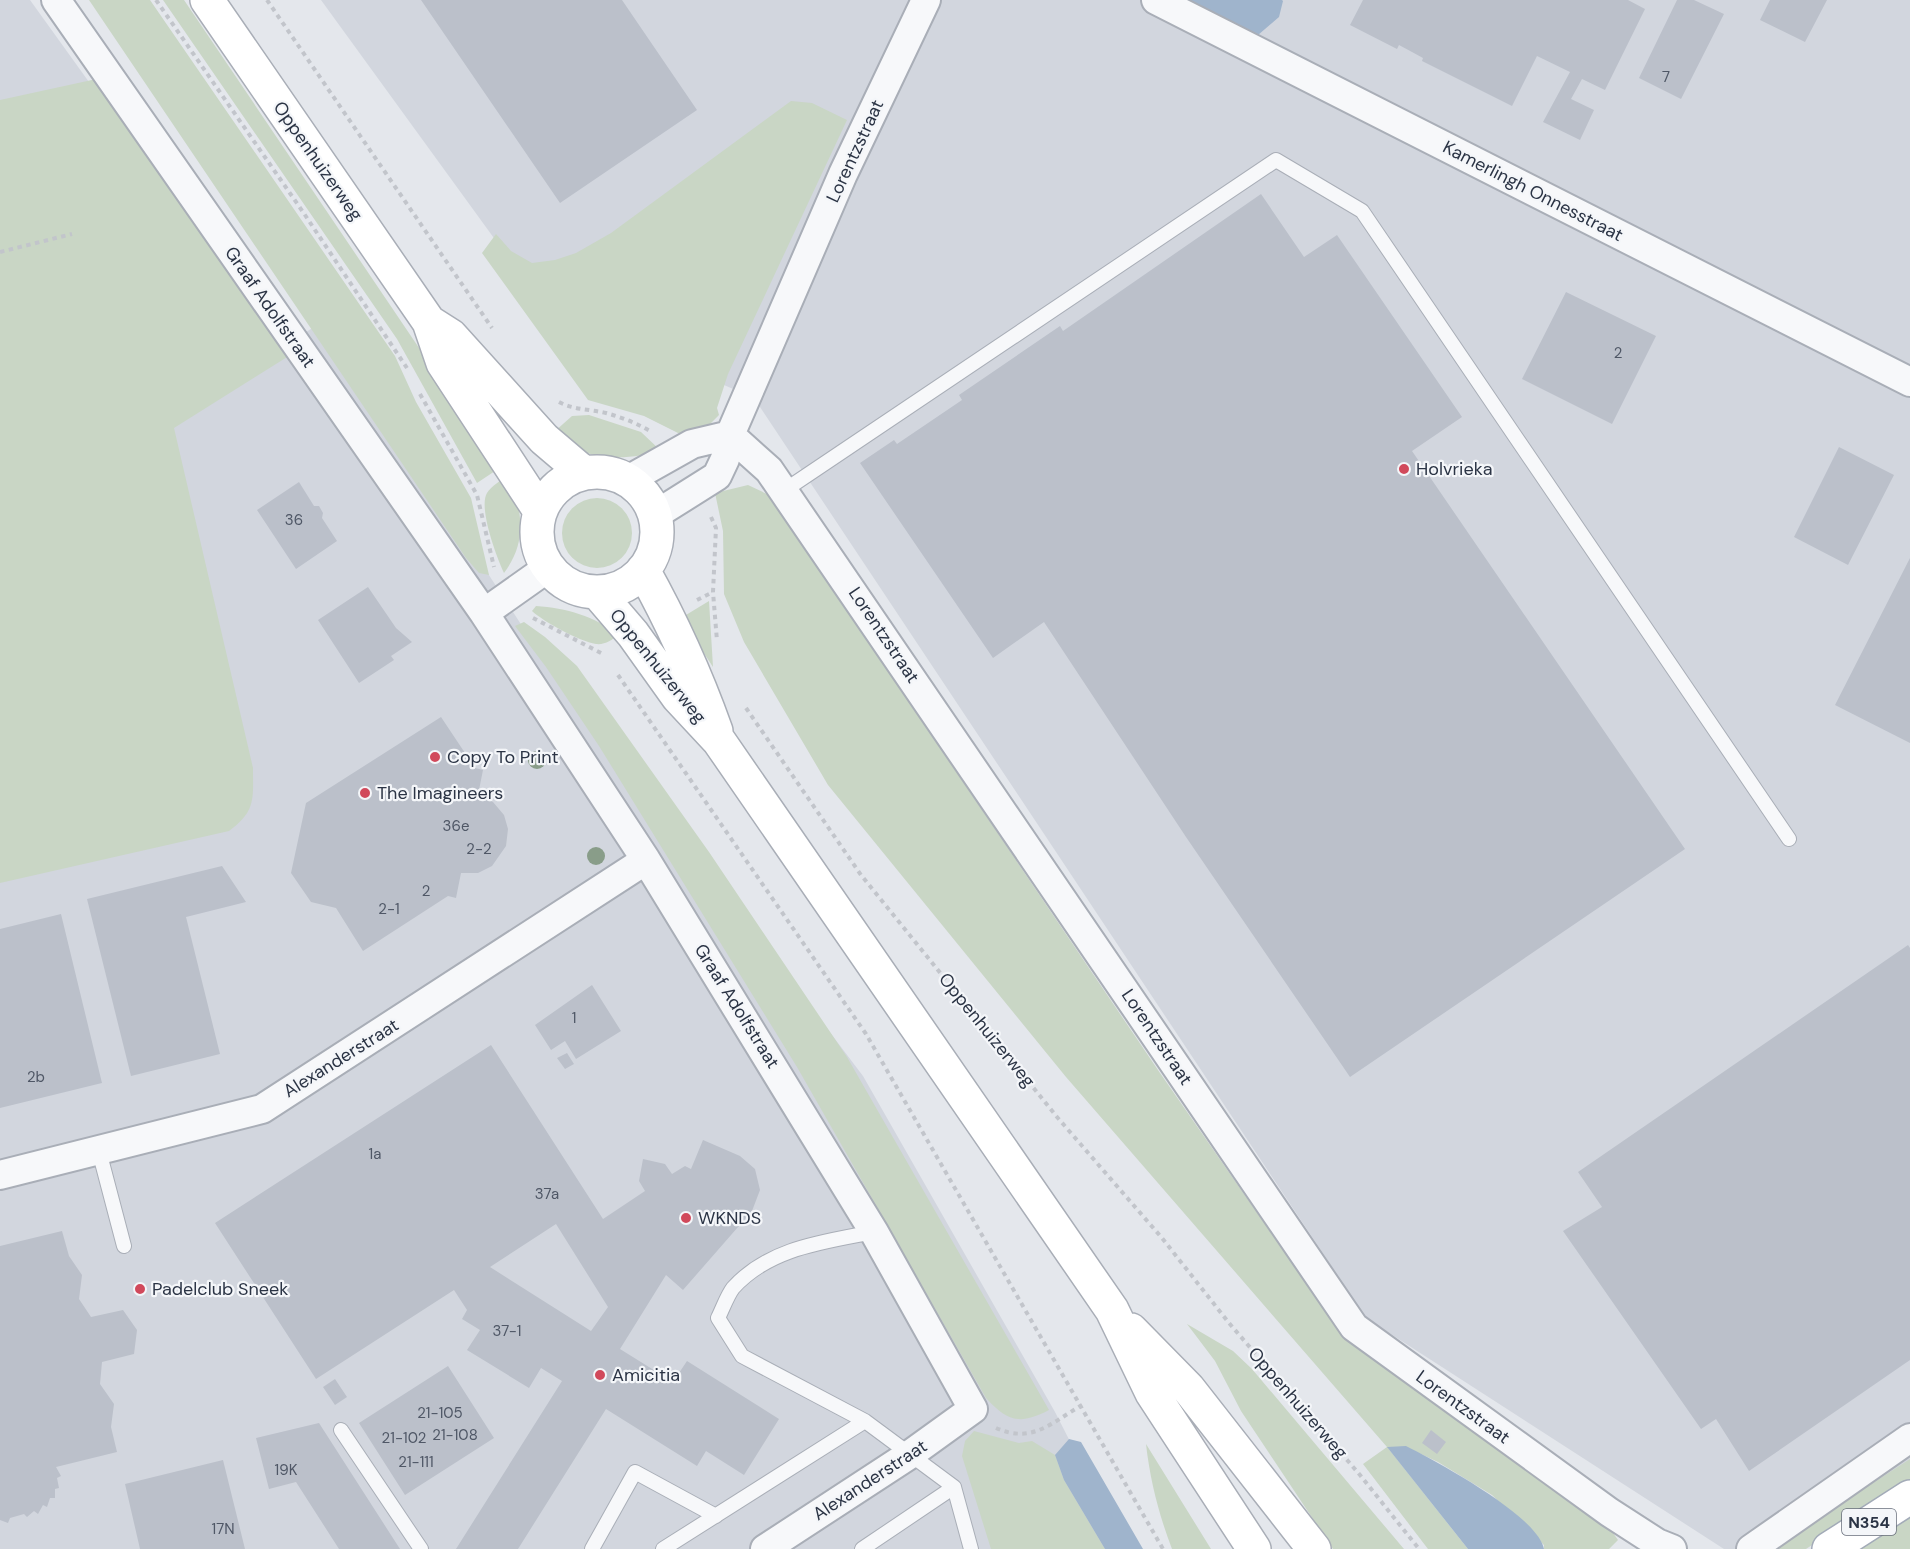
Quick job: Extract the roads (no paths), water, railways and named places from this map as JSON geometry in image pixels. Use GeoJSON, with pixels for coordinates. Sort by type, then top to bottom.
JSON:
{"type":"FeatureCollection","features":[{"type":"Feature","properties":{"kind":"main road","name":"Oppenhuizerweg"},"geometry":{"type":"LineString","coordinates":[[207,0],[429,322],[443,363],[540,511]]}},
{"type":"Feature","properties":{"kind":"main road","name":"Oppenhuizerweg"},"geometry":{"type":"LineString","coordinates":[[429,322],[451,336],[544,439],[584,473]]}},
{"type":"Feature","properties":{"kind":"main road"},"geometry":{"type":"LineString","coordinates":[[606,472],[628,480],[645,495],[655,515],[655,544],[643,570],[630,582],[614,589],[597,592],[578,589],[561,580],[541,554],[537,540],[540,511],[550,494],[565,480],[584,473],[606,472]]}},
{"type":"Feature","properties":{"kind":"main road","name":"Oppenhuizerweg"},"geometry":{"type":"LineString","coordinates":[[643,570],[668,615],[700,684],[719,741]]}},
{"type":"Feature","properties":{"kind":"main road","name":"Oppenhuizerweg"},"geometry":{"type":"LineString","coordinates":[[597,592],[633,634],[678,697],[719,741],[1112,1310],[1152,1394],[1254,1549]]}},
{"type":"Feature","properties":{"kind":"main road","name":"Oppenhuizerweg"},"geometry":{"type":"LineString","coordinates":[[1112,1310],[1188,1389],[1314,1549]]}},
{"type":"Feature","properties":{"kind":"main road","name":"N354"},"geometry":{"type":"LineString","coordinates":[[1829,1549],[1910,1497]]}},
{"type":"Feature","properties":{"kind":"street","name":"Graaf Adolfstraat"},"geometry":{"type":"LineString","coordinates":[[56,0],[484,613],[646,860],[874,1232],[973,1409]]}},
{"type":"Feature","properties":{"kind":"street","name":"Lorentzstraat"},"geometry":{"type":"LineString","coordinates":[[655,515],[699,490],[717,476],[725,459],[730,435],[843,174],[926,0]]}},
{"type":"Feature","properties":{"kind":"street","name":"Kamerlingh Onnesstraat"},"geometry":{"type":"LineString","coordinates":[[1156,0],[1910,382]]}},
{"type":"Feature","properties":{"kind":"street"},"geometry":{"type":"LineString","coordinates":[[628,480],[701,441],[730,435]]}},
{"type":"Feature","properties":{"kind":"street","name":"Lorentzstraat"},"geometry":{"type":"LineString","coordinates":[[730,435],[769,470],[785,490],[1354,1327],[1610,1512],[1657,1543],[1672,1549]]}},
{"type":"Feature","properties":{"kind":"street"},"geometry":{"type":"LineString","coordinates":[[484,613],[549,567]]}},
{"type":"Feature","properties":{"kind":"street","name":"Alexanderstraat"},"geometry":{"type":"LineString","coordinates":[[0,1175],[262,1109],[646,860]]}},
{"type":"Feature","properties":{"kind":"street","name":"Alexanderstraat"},"geometry":{"type":"LineString","coordinates":[[765,1549],[912,1454],[973,1409]]}},
{"type":"Feature","properties":{"kind":"street"},"geometry":{"type":"LineString","coordinates":[[1751,1549],[1910,1438]]}},
{"type":"Feature","properties":{"kind":"lane"},"geometry":{"type":"LineString","coordinates":[[785,490],[1276,160],[1362,211],[1789,839]]}},
{"type":"Feature","properties":{"kind":"lane"},"geometry":{"type":"LineString","coordinates":[[99,1150],[124,1246]]}},
{"type":"Feature","properties":{"kind":"lane"},"geometry":{"type":"LineString","coordinates":[[874,1232],[804,1245],[759,1264],[732,1290],[718,1318],[742,1356],[865,1421],[954,1487],[971,1549]]}},
{"type":"Feature","properties":{"kind":"lane"},"geometry":{"type":"LineString","coordinates":[[663,1549],[865,1421]]}},
{"type":"Feature","properties":{"kind":"lane"},"geometry":{"type":"LineString","coordinates":[[341,1430],[421,1549]]}},
{"type":"Feature","properties":{"kind":"lane"},"geometry":{"type":"LineString","coordinates":[[592,1549],[635,1472],[716,1516]]}},
{"type":"Feature","properties":{"kind":"lane"},"geometry":{"type":"LineString","coordinates":[[862,1549],[954,1487]]}},
{"type":"Feature","properties":{"kind":"water"},"geometry":{"type":"Polygon","coordinates":[[[1188,0],[1283,1],[1279,17],[1258,35],[1188,0]]]}},
{"type":"Feature","properties":{"kind":"water"},"geometry":{"type":"Polygon","coordinates":[[[1069,1439],[1081,1442],[1143,1549],[1105,1549],[1064,1480],[1055,1455],[1069,1439]]]}},
{"type":"Feature","properties":{"kind":"water"},"geometry":{"type":"Polygon","coordinates":[[[1406,1446],[1461,1476],[1506,1506],[1538,1536],[1544,1549],[1468,1549],[1387,1447],[1406,1446]]]}},
{"type":"Feature","properties":{"kind":"place","name":"Holvrieka"},"geometry":{"type":"Point","coordinates":[1404,469]}},
{"type":"Feature","properties":{"kind":"place","name":"Copy To Print"},"geometry":{"type":"Point","coordinates":[435,757]}},
{"type":"Feature","properties":{"kind":"place","name":"The Imagineers"},"geometry":{"type":"Point","coordinates":[365,793]}},
{"type":"Feature","properties":{"kind":"place","name":"WKNDS"},"geometry":{"type":"Point","coordinates":[686,1218]}},
{"type":"Feature","properties":{"kind":"place","name":"Padelclub Sneek"},"geometry":{"type":"Point","coordinates":[140,1289]}},
{"type":"Feature","properties":{"kind":"place","name":"Amicitia"},"geometry":{"type":"Point","coordinates":[600,1375]}}]}
